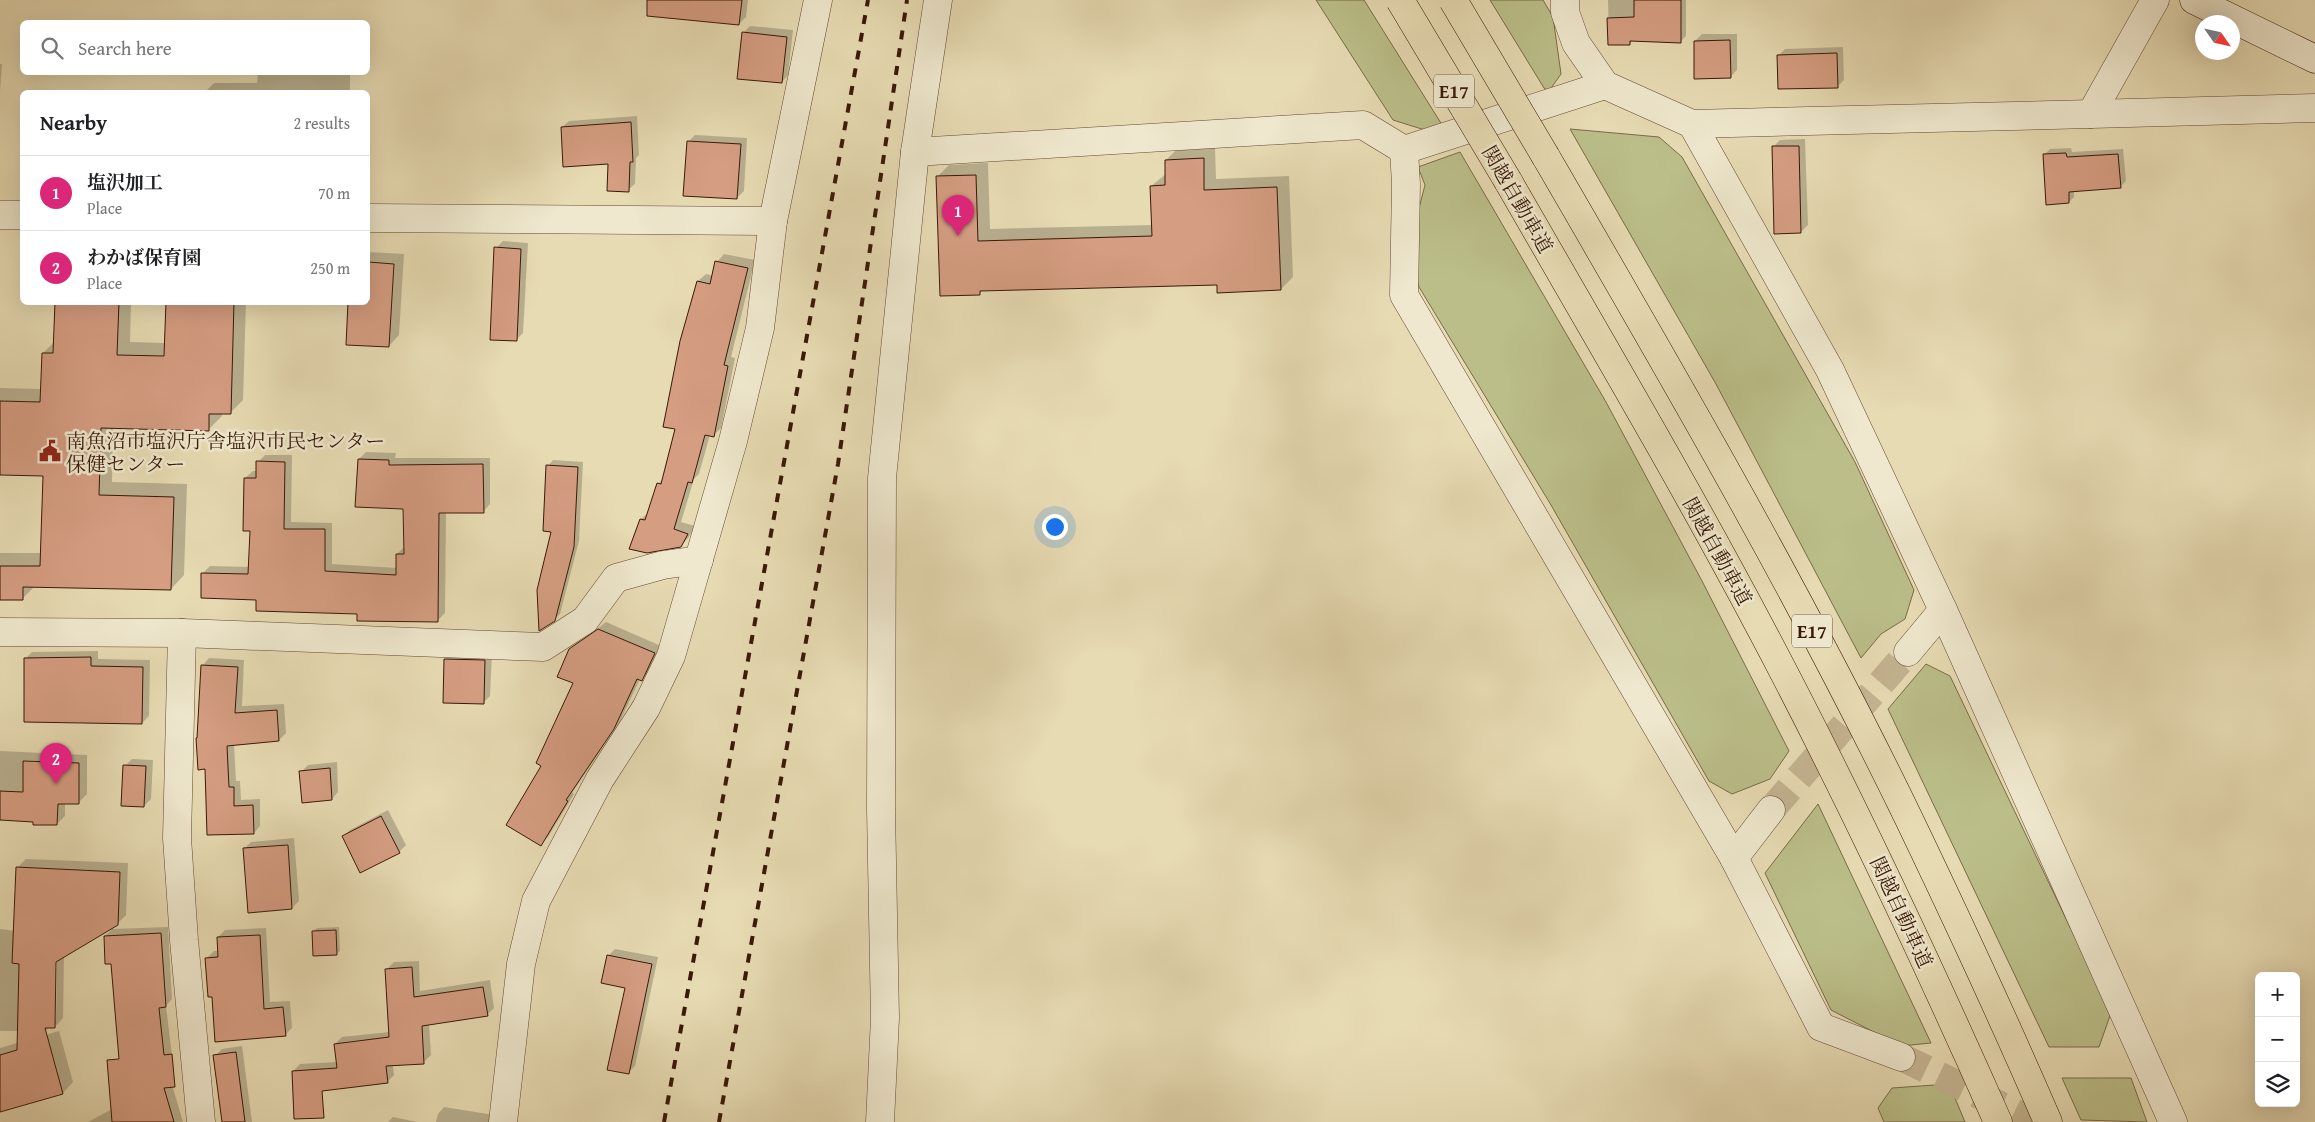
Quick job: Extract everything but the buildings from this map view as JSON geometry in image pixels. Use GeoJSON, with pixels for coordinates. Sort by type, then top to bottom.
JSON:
{"type":"FeatureCollection","features":[{"type":"Feature","properties":{"kind":"highway","name":"関越自動車道"},"geometry":{"type":"LineString","coordinates":[[1400,0],[1508,181],[1634,400],[1760,627],[1864,832],[1998,1122]]}},
{"type":"Feature","properties":{"kind":"highway","name":"E17"},"geometry":{"type":"LineString","coordinates":[[1453,0],[1683,394],[1800,608],[1908,817],[2003,1019],[2048,1122]]}},
{"type":"Feature","properties":{"kind":"street"},"geometry":{"type":"LineString","coordinates":[[503,1122],[521,964],[536,902],[600,779],[646,708],[670,656],[734,440],[760,328],[773,221],[818,0]]}},
{"type":"Feature","properties":{"kind":"street"},"geometry":{"type":"LineString","coordinates":[[880,1122],[885,1018],[881,809],[882,478],[915,152],[938,0]]}},
{"type":"Feature","properties":{"kind":"street"},"geometry":{"type":"LineString","coordinates":[[2091,114],[2156,0]]}},
{"type":"Feature","properties":{"kind":"street"},"geometry":{"type":"LineString","coordinates":[[2194,0],[2315,59]]}},
{"type":"Feature","properties":{"kind":"street"},"geometry":{"type":"LineString","coordinates":[[1563,4],[1576,43],[1605,85],[1692,124],[2315,108]]}},
{"type":"Feature","properties":{"kind":"street"},"geometry":{"type":"LineString","coordinates":[[915,152],[1363,125],[1404,150],[1605,85]]}},
{"type":"Feature","properties":{"kind":"street"},"geometry":{"type":"LineString","coordinates":[[1692,124],[1830,370],[1943,610],[2174,1122]]}},
{"type":"Feature","properties":{"kind":"street"},"geometry":{"type":"LineString","coordinates":[[1404,150],[1406,184],[1404,295],[1734,858],[1821,1027],[1901,1057]]}},
{"type":"Feature","properties":{"kind":"street"},"geometry":{"type":"LineString","coordinates":[[0,215],[20,215]]}},
{"type":"Feature","properties":{"kind":"street"},"geometry":{"type":"LineString","coordinates":[[370,218],[773,221]]}},
{"type":"Feature","properties":{"kind":"street"},"geometry":{"type":"LineString","coordinates":[[0,632],[182,633],[543,647],[585,620],[616,578],[663,565],[699,560]]}},
{"type":"Feature","properties":{"kind":"street"},"geometry":{"type":"LineString","coordinates":[[1908,652],[1943,610]]}},
{"type":"Feature","properties":{"kind":"street"},"geometry":{"type":"LineString","coordinates":[[182,633],[177,838],[184,940],[201,1122]]}},
{"type":"Feature","properties":{"kind":"street"},"geometry":{"type":"LineString","coordinates":[[1734,858],[1771,810]]}},
{"type":"Feature","properties":{"kind":"green space"},"geometry":{"type":"Polygon","coordinates":[[[1316,0],[1364,0],[1444,128],[1425,130],[1393,120],[1316,0]]]}},
{"type":"Feature","properties":{"kind":"green space"},"geometry":{"type":"Polygon","coordinates":[[[1490,0],[1543,0],[1553,17],[1561,74],[1549,91],[1544,88],[1490,0]]]}},
{"type":"Feature","properties":{"kind":"green space"},"geometry":{"type":"Polygon","coordinates":[[[1570,129],[1659,137],[1682,157],[1855,462],[1914,590],[1905,619],[1881,634],[1861,658],[1716,384],[1570,129]]]}},
{"type":"Feature","properties":{"kind":"green space"},"geometry":{"type":"Polygon","coordinates":[[[1460,152],[1606,402],[1702,581],[1789,751],[1770,779],[1732,794],[1709,781],[1551,505],[1419,287],[1412,256],[1415,224],[1425,185],[1418,167],[1460,152]]]}},
{"type":"Feature","properties":{"kind":"green space"},"geometry":{"type":"Polygon","coordinates":[[[1926,664],[1950,676],[2111,1013],[2099,1047],[2049,1047],[1888,709],[1926,664]]]}},
{"type":"Feature","properties":{"kind":"green space"},"geometry":{"type":"Polygon","coordinates":[[[1818,804],[1931,1043],[1901,1046],[1831,1010],[1765,873],[1818,804]]]}},
{"type":"Feature","properties":{"kind":"green space"},"geometry":{"type":"Polygon","coordinates":[[[2062,1078],[2131,1078],[2147,1122],[2081,1120],[2062,1078]]]}},
{"type":"Feature","properties":{"kind":"green space"},"geometry":{"type":"Polygon","coordinates":[[[1949,1084],[1965,1122],[1884,1122],[1878,1108],[1892,1088],[1949,1084]]]}},
{"type":"Feature","properties":{"kind":"tunnel"},"geometry":{"type":"LineString","coordinates":[[1771,810],[1908,652]]}},
{"type":"Feature","properties":{"kind":"tunnel"},"geometry":{"type":"LineString","coordinates":[[1901,1057],[2035,1122]]}},
{"type":"Feature","properties":{"kind":"railway"},"geometry":{"type":"LineString","coordinates":[[664,1122],[868,0]]}},
{"type":"Feature","properties":{"kind":"railway"},"geometry":{"type":"LineString","coordinates":[[719,1122],[838,464],[907,0]]}},
{"type":"Feature","properties":{"kind":"place","name":"塩沢加工"},"geometry":{"type":"Point","coordinates":[958,236]}},
{"type":"Feature","properties":{"kind":"place","name":"南魚沼市塩沢庁舎塩沢市民センター 保健センター"},"geometry":{"type":"Point","coordinates":[50,451]}},
{"type":"Feature","properties":{"kind":"place","name":"わかば保育園"},"geometry":{"type":"Point","coordinates":[56,784]}}]}
